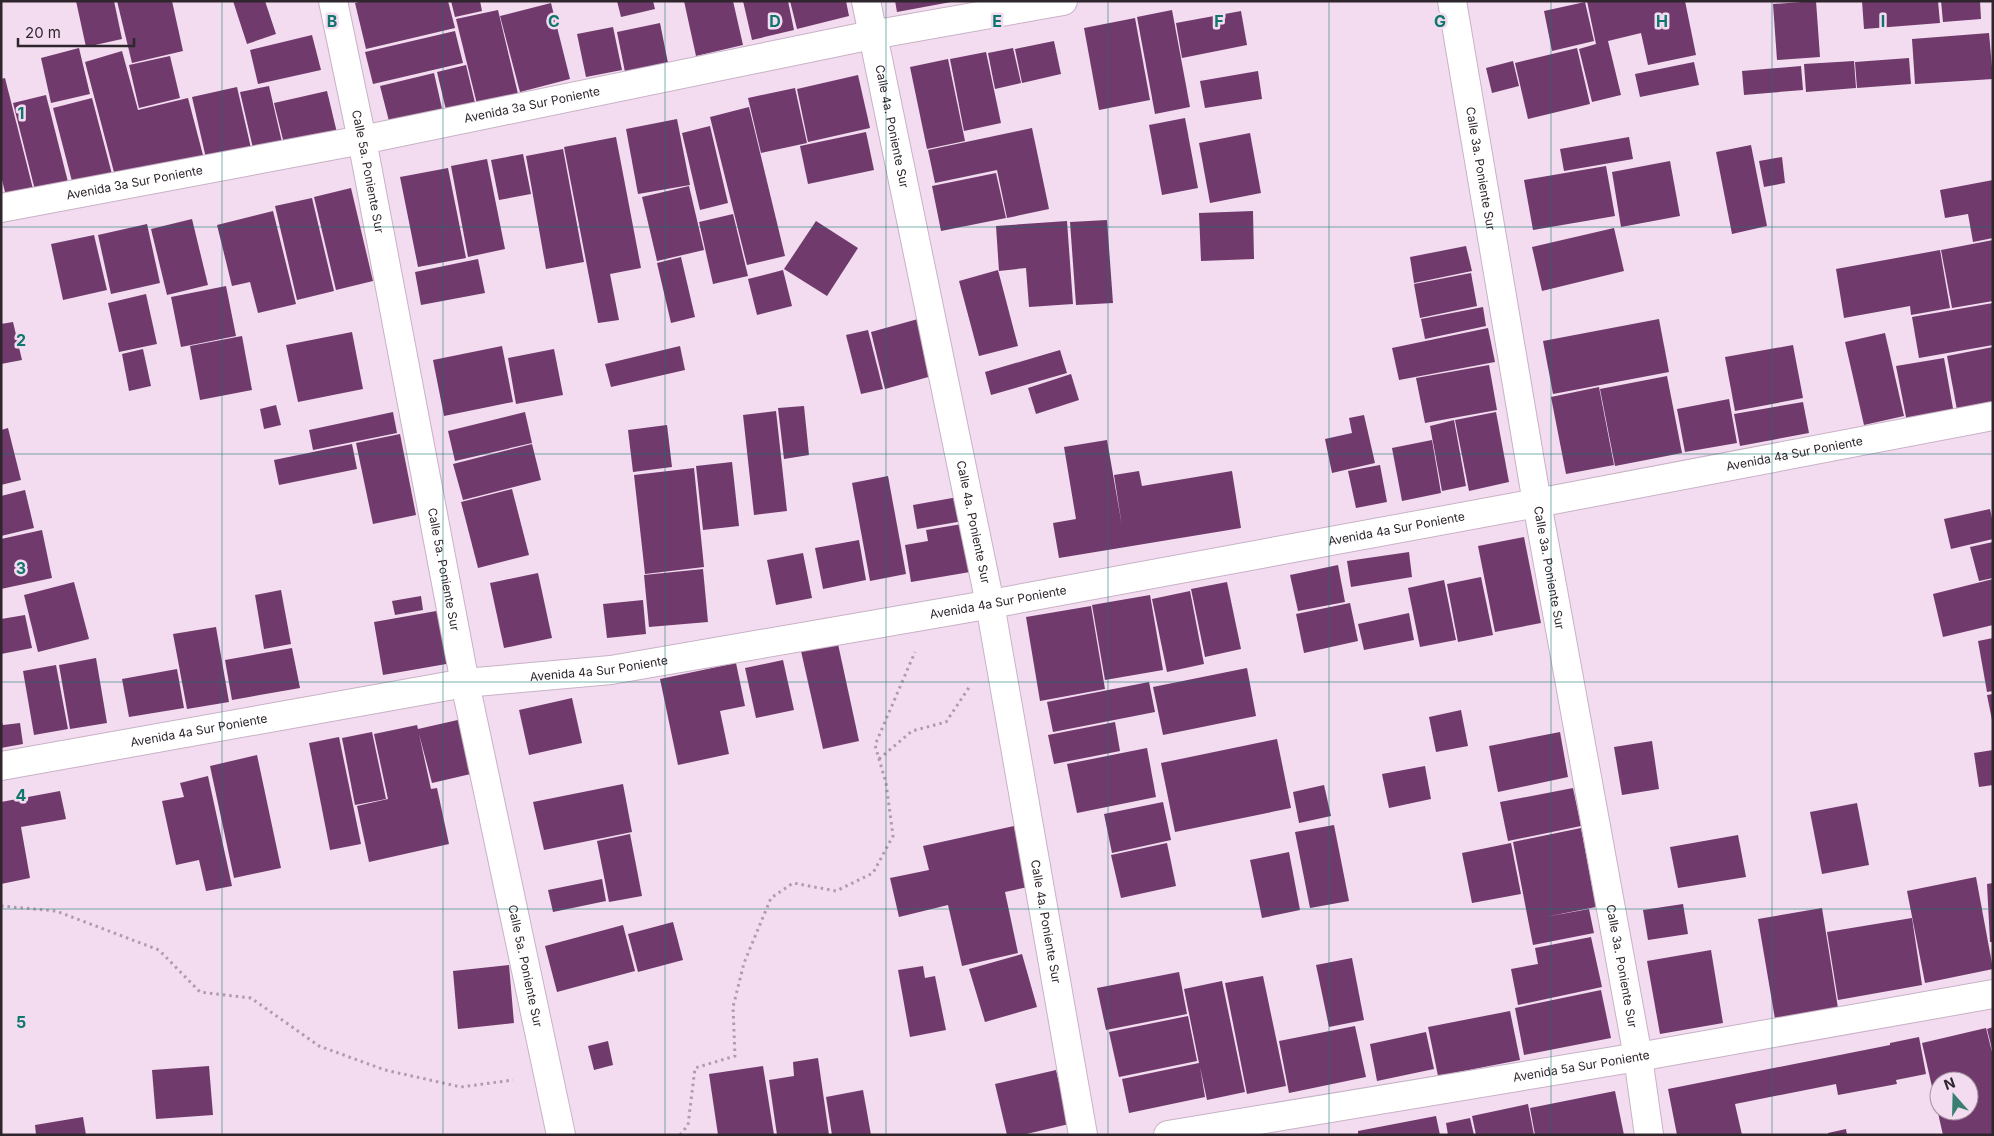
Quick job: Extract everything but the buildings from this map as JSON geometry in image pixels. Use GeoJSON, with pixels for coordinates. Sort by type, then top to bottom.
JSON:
{"type":"FeatureCollection","features":[{"type":"Feature","properties":{"kind":"street","name":"Calle 5a. Poniente Sur"},"geometry":{"type":"LineString","coordinates":[[332,1],[362,140],[465,682],[561,1135]]}},
{"type":"Feature","properties":{"kind":"street","name":"Calle 4a. Poniente Sur"},"geometry":{"type":"LineString","coordinates":[[866,1],[990,604],[1083,1135]]}},
{"type":"Feature","properties":{"kind":"street","name":"Avenida 3a Sur Poniente"},"geometry":{"type":"LineString","coordinates":[[1,208],[362,140],[872,35],[1063,1]]}},
{"type":"Feature","properties":{"kind":"street","name":"Calle 3a. Poniente Sur"},"geometry":{"type":"LineString","coordinates":[[1452,1],[1537,503],[1638,1057],[1650,1135]]}},
{"type":"Feature","properties":{"kind":"street","name":"Avenida 4a Sur Poniente"},"geometry":{"type":"LineString","coordinates":[[1,766],[465,682],[611,670],[990,604],[1537,503],[1993,416]]}},
{"type":"Feature","properties":{"kind":"street","name":"Avenida 5a Sur Poniente"},"geometry":{"type":"LineString","coordinates":[[1168,1135],[1638,1057],[1993,994]]}},
{"type":"Feature","properties":{"kind":"path"},"geometry":{"type":"LineString","coordinates":[[680,1135],[688,1125],[695,1068],[735,1056],[733,1007],[735,998],[744,963],[771,898],[793,883],[836,891],[873,873],[893,836],[886,783],[875,745],[931,614]]}},
{"type":"Feature","properties":{"kind":"path"},"geometry":{"type":"LineString","coordinates":[[879,759],[912,731],[946,722],[973,681]]}},
{"type":"Feature","properties":{"kind":"path"},"geometry":{"type":"LineString","coordinates":[[1,906],[56,911],[159,950],[200,992],[251,998],[319,1046],[385,1070],[461,1087],[549,1075]]}}]}
